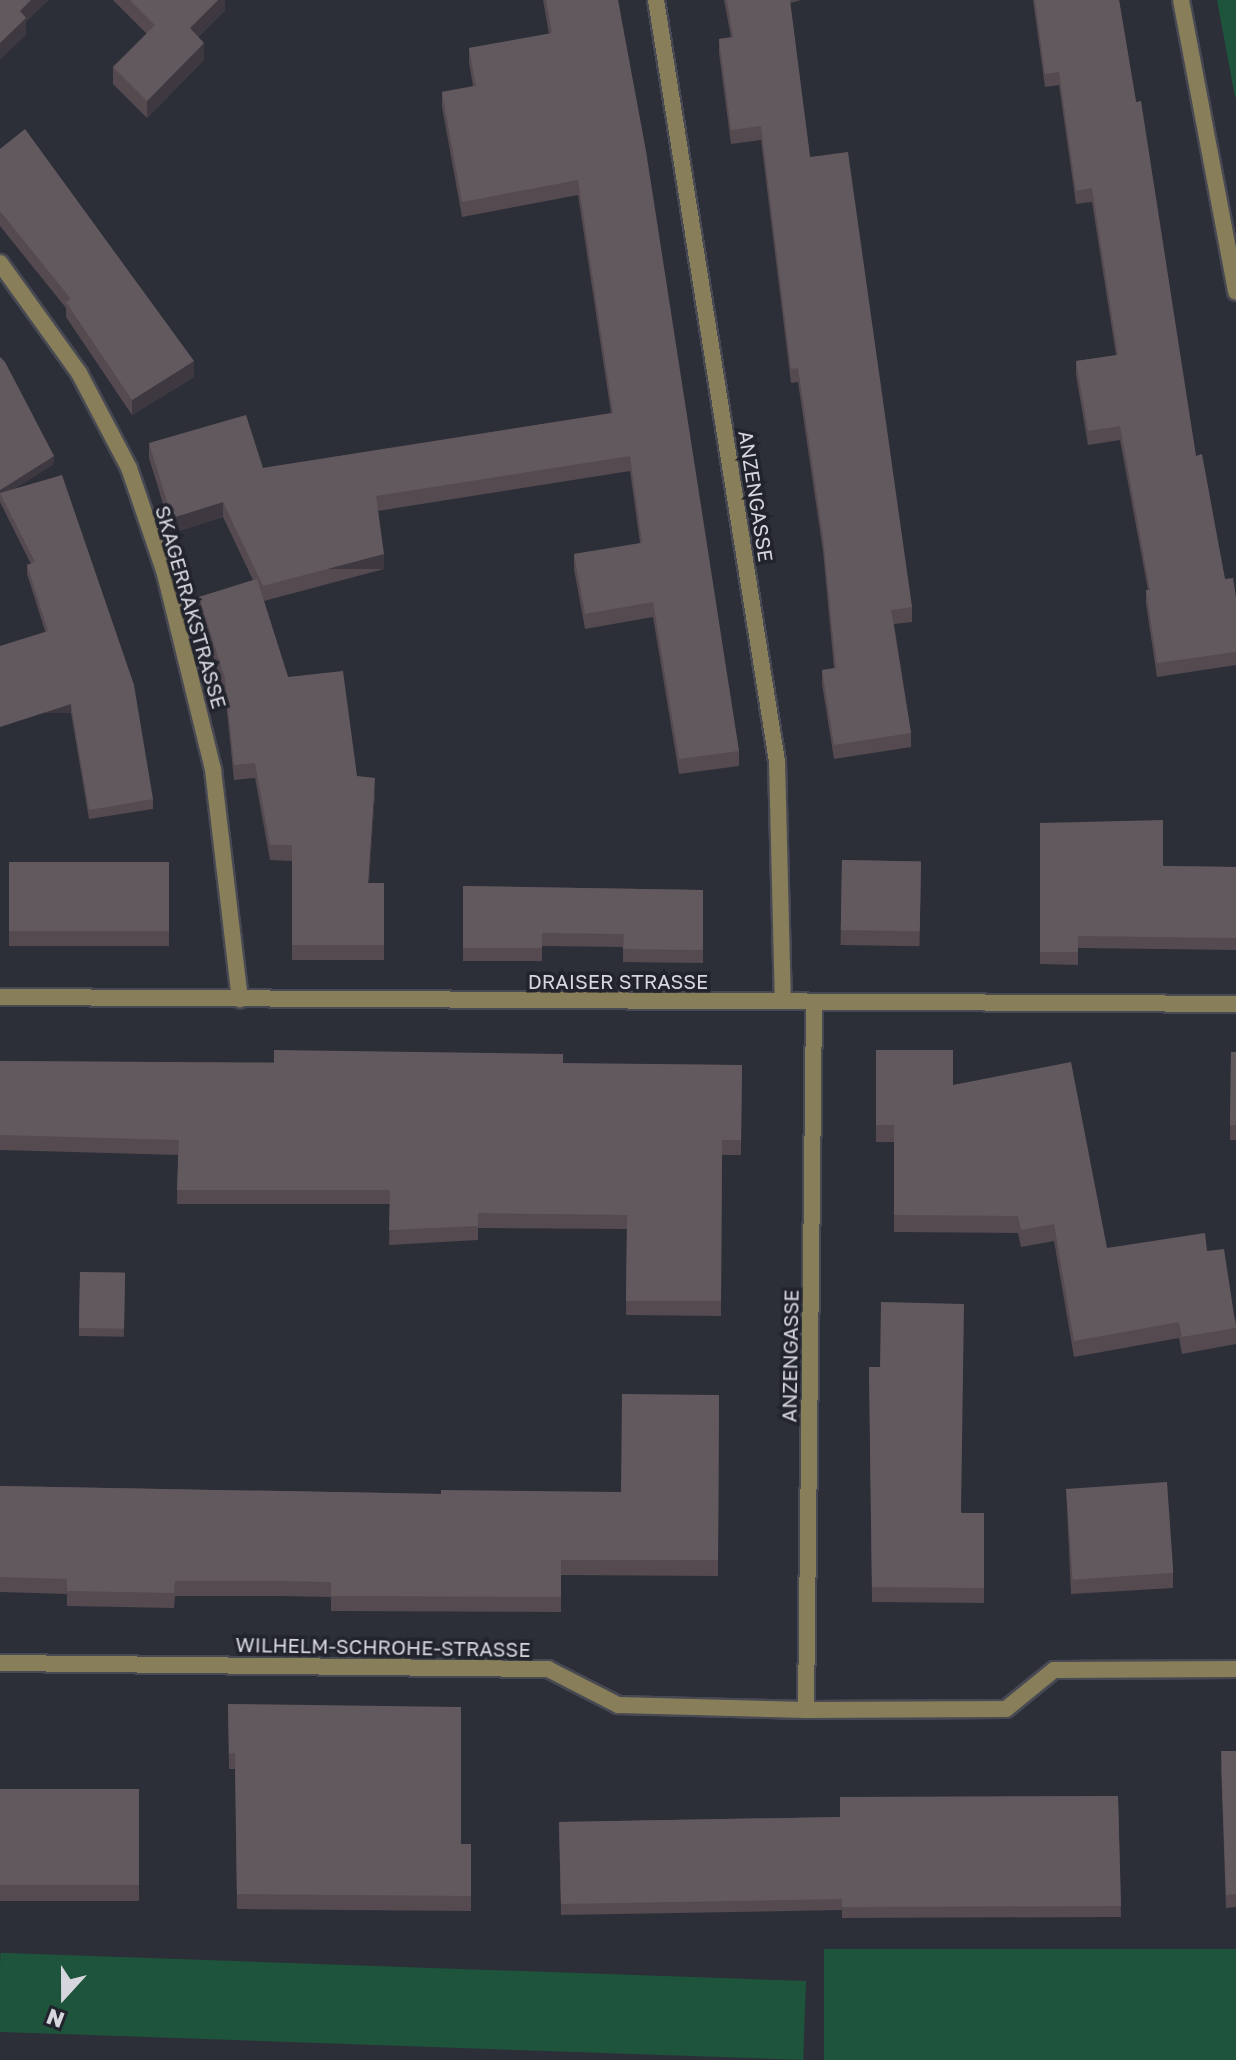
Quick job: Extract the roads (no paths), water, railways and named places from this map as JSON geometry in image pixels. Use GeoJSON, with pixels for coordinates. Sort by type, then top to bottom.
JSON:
{"type":"FeatureCollection","features":[{"type":"Feature","properties":{"kind":"street","name":"ANZENGASSE"},"geometry":{"type":"LineString","coordinates":[[656,0],[777,761],[783,1001]]}},
{"type":"Feature","properties":{"kind":"street"},"geometry":{"type":"LineString","coordinates":[[1181,0],[1236,292]]}},
{"type":"Feature","properties":{"kind":"street","name":"SKAGERRAKSTRASSE"},"geometry":{"type":"LineString","coordinates":[[0,263],[79,373],[129,468],[165,574],[213,770],[240,999]]}},
{"type":"Feature","properties":{"kind":"street","name":"DRAISER STRASSE"},"geometry":{"type":"LineString","coordinates":[[0,997],[1236,1004]]}},
{"type":"Feature","properties":{"kind":"street","name":"ANZENGASSE"},"geometry":{"type":"LineString","coordinates":[[806,1710],[814,1002]]}},
{"type":"Feature","properties":{"kind":"street","name":"WILHELM-SCHROHE-STRASSE"},"geometry":{"type":"LineString","coordinates":[[0,1663],[548,1669],[618,1705],[806,1710],[1006,1709],[1054,1670],[1236,1669]]}}]}
